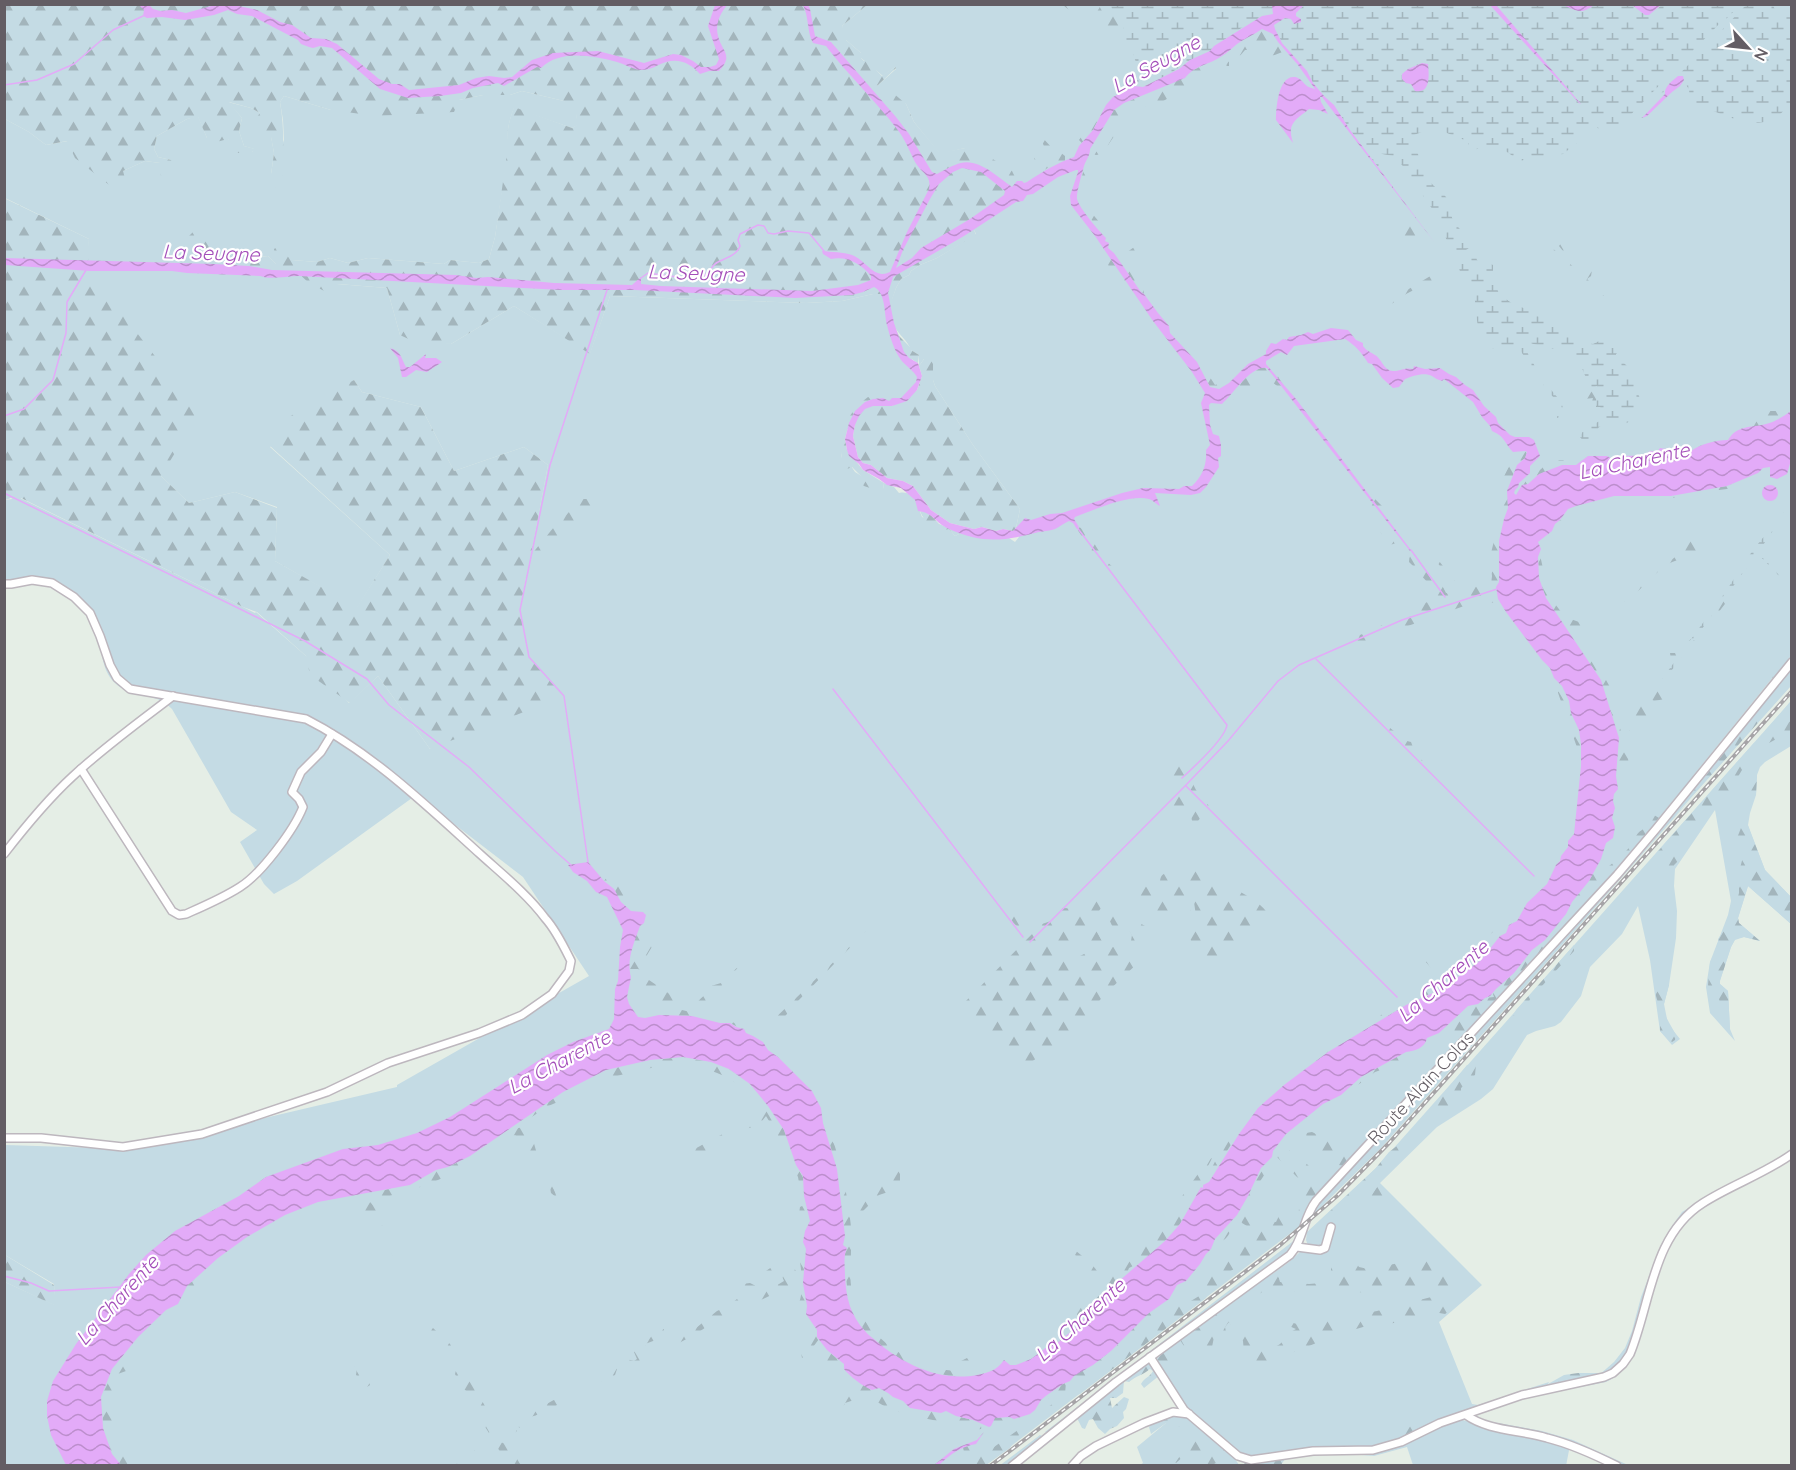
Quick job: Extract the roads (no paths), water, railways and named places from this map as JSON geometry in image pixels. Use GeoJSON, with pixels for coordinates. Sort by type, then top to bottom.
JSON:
{"type":"FeatureCollection","features":[{"type":"Feature","properties":{"kind":"street"},"geometry":{"type":"LineString","coordinates":[[4,584],[32,580],[52,583],[74,597],[90,613],[117,678],[130,689],[306,719],[332,734],[380,767],[506,878],[546,918],[571,961],[568,971],[552,994],[522,1015],[479,1033],[388,1063],[327,1092],[202,1134],[123,1146],[41,1138],[4,1138]]}},
{"type":"Feature","properties":{"kind":"street","name":"Route Alain Colas"},"geometry":{"type":"LineString","coordinates":[[1012,1466],[1099,1395],[1290,1255],[1297,1247],[1308,1213],[1316,1201],[1617,875],[1791,662]]}},
{"type":"Feature","properties":{"kind":"street"},"geometry":{"type":"LineString","coordinates":[[4,854],[72,777],[173,696]]}},
{"type":"Feature","properties":{"kind":"street"},"geometry":{"type":"LineString","coordinates":[[81,769],[172,911],[179,915],[186,915],[240,887],[253,877],[298,819],[303,807],[292,792],[301,772],[321,752],[332,734]]}},
{"type":"Feature","properties":{"kind":"street"},"geometry":{"type":"LineString","coordinates":[[1150,1357],[1182,1407],[1238,1456],[1251,1460],[1305,1452],[1373,1450],[1401,1442],[1440,1423],[1522,1395],[1613,1373],[1630,1354],[1653,1277],[1663,1252],[1679,1224],[1703,1203],[1772,1168],[1791,1154]]}},
{"type":"Feature","properties":{"kind":"street"},"geometry":{"type":"LineString","coordinates":[[1297,1247],[1320,1250],[1324,1248],[1331,1227]]}},
{"type":"Feature","properties":{"kind":"street"},"geometry":{"type":"LineString","coordinates":[[1072,1466],[1081,1456],[1096,1446],[1144,1422],[1173,1412],[1189,1414]]}},
{"type":"Feature","properties":{"kind":"street"},"geometry":{"type":"LineString","coordinates":[[1466,1414],[1474,1421],[1486,1425],[1547,1438],[1587,1451],[1617,1466]]}},
{"type":"Feature","properties":{"kind":"water"},"geometry":{"type":"Polygon","coordinates":[[[219,4],[257,10],[280,22],[292,25],[311,38],[326,39],[337,44],[379,79],[392,84],[400,84],[409,90],[459,85],[476,78],[489,76],[512,77],[532,60],[553,53],[598,51],[644,63],[673,54],[681,55],[701,67],[710,67],[716,65],[719,59],[708,26],[715,5],[727,5],[720,16],[717,27],[726,61],[719,71],[700,74],[693,67],[681,61],[666,62],[640,70],[598,58],[568,56],[549,62],[541,68],[537,67],[504,86],[498,83],[461,93],[408,98],[380,89],[332,48],[320,46],[313,48],[301,44],[298,40],[252,16],[228,10],[185,20],[147,18],[143,16],[144,10],[139,5],[149,5],[160,11],[172,10],[186,13],[219,4]]]}},
{"type":"Feature","properties":{"kind":"water","name":"La Charente"},"geometry":{"type":"Polygon","coordinates":[[[1277,4],[1304,5],[1296,13],[1301,22],[1294,24],[1291,19],[1285,18],[1274,25],[1282,43],[1307,71],[1313,83],[1334,105],[1350,130],[1435,243],[1322,97],[1320,97],[1321,102],[1328,114],[1309,109],[1300,116],[1292,125],[1293,143],[1276,120],[1279,94],[1285,81],[1295,77],[1315,89],[1273,34],[1262,29],[1217,59],[1193,70],[1185,78],[1124,103],[1114,110],[1090,149],[1079,183],[1077,199],[1085,213],[1106,238],[1105,241],[1109,243],[1108,248],[1169,326],[1170,333],[1197,362],[1210,387],[1219,389],[1229,383],[1248,364],[1266,354],[1271,343],[1276,344],[1289,337],[1308,332],[1313,334],[1331,328],[1348,330],[1390,370],[1413,369],[1414,366],[1425,369],[1440,368],[1456,377],[1473,390],[1510,435],[1529,437],[1534,440],[1540,456],[1530,466],[1530,473],[1519,483],[1514,493],[1516,495],[1522,485],[1528,484],[1539,474],[1562,465],[1576,465],[1588,456],[1607,456],[1614,460],[1650,451],[1657,452],[1660,448],[1691,451],[1708,443],[1728,440],[1740,429],[1769,423],[1791,411],[1791,460],[1787,474],[1777,479],[1770,477],[1770,467],[1763,468],[1758,473],[1727,486],[1671,496],[1614,496],[1576,506],[1568,509],[1552,531],[1538,542],[1541,549],[1538,557],[1539,578],[1546,598],[1601,680],[1619,738],[1616,776],[1618,789],[1613,801],[1615,808],[1612,818],[1615,827],[1613,838],[1606,843],[1601,859],[1589,881],[1545,940],[1532,950],[1514,973],[1490,996],[1478,1004],[1468,1006],[1439,1033],[1427,1038],[1419,1048],[1406,1052],[1361,1077],[1341,1095],[1323,1104],[1286,1134],[1273,1151],[1272,1157],[1261,1168],[1237,1215],[1215,1239],[1211,1249],[1186,1281],[1177,1285],[1169,1299],[1149,1313],[1111,1351],[1047,1395],[1030,1414],[1014,1419],[995,1418],[989,1427],[946,1411],[941,1413],[910,1408],[903,1401],[879,1388],[872,1390],[846,1372],[844,1364],[827,1350],[817,1337],[817,1330],[806,1314],[803,1283],[806,1249],[803,1242],[810,1221],[804,1196],[803,1176],[796,1165],[784,1130],[750,1084],[729,1069],[711,1062],[683,1057],[650,1060],[606,1070],[563,1092],[470,1156],[436,1170],[410,1185],[318,1202],[285,1215],[247,1237],[218,1258],[187,1286],[178,1304],[166,1310],[138,1337],[112,1369],[101,1397],[103,1428],[112,1454],[121,1465],[66,1465],[51,1435],[47,1416],[47,1401],[53,1381],[76,1344],[129,1274],[146,1255],[175,1231],[239,1196],[266,1177],[343,1149],[378,1145],[417,1133],[450,1117],[547,1055],[573,1042],[609,1029],[614,1019],[615,989],[618,981],[623,930],[607,897],[596,892],[568,865],[588,862],[614,889],[621,902],[631,911],[643,912],[646,915],[633,945],[629,964],[631,977],[627,997],[638,1017],[692,1016],[720,1023],[730,1023],[763,1042],[768,1050],[812,1091],[821,1108],[823,1123],[837,1169],[845,1236],[843,1245],[847,1248],[844,1262],[846,1291],[852,1312],[867,1334],[897,1357],[922,1369],[949,1376],[977,1375],[998,1367],[1004,1360],[1010,1365],[1016,1365],[1031,1359],[1047,1347],[1056,1344],[1080,1324],[1103,1295],[1165,1241],[1180,1224],[1201,1187],[1203,1188],[1203,1185],[1209,1182],[1258,1108],[1284,1085],[1328,1052],[1406,1005],[1435,992],[1481,960],[1500,936],[1506,933],[1509,925],[1517,921],[1527,903],[1547,884],[1568,847],[1568,841],[1574,834],[1581,744],[1579,730],[1562,686],[1498,599],[1496,587],[1499,582],[1499,541],[1508,508],[1507,491],[1517,465],[1525,458],[1527,452],[1513,452],[1497,433],[1492,431],[1473,402],[1444,379],[1442,381],[1426,374],[1418,375],[1405,379],[1399,387],[1393,388],[1345,339],[1294,346],[1287,355],[1281,352],[1266,361],[1266,364],[1296,399],[1410,551],[1267,368],[1261,368],[1249,375],[1222,404],[1211,403],[1209,405],[1210,425],[1213,434],[1219,436],[1221,456],[1218,458],[1219,467],[1200,493],[1191,495],[1155,493],[1160,506],[1150,500],[1132,499],[1075,517],[1079,527],[1077,529],[1069,521],[1050,530],[994,540],[961,534],[940,524],[931,516],[918,511],[915,500],[901,488],[887,485],[863,470],[849,456],[845,439],[855,411],[865,402],[873,399],[883,398],[889,401],[892,398],[901,398],[916,382],[917,377],[896,352],[887,325],[883,298],[874,287],[852,295],[795,298],[635,290],[562,290],[299,276],[269,278],[172,271],[90,271],[5,265],[5,258],[214,264],[272,270],[456,275],[554,283],[632,285],[641,277],[641,284],[661,286],[812,291],[858,285],[871,280],[867,271],[848,260],[831,259],[822,251],[852,255],[879,274],[890,272],[930,184],[889,118],[826,46],[813,43],[803,5],[808,5],[810,9],[815,36],[831,42],[896,117],[932,172],[937,174],[955,165],[971,163],[985,168],[1012,187],[1017,181],[1027,182],[1074,157],[1079,146],[1093,130],[1106,105],[1113,97],[1134,86],[1143,87],[1179,69],[1262,16],[1273,14],[1272,6],[1277,4]],[[962,168],[953,172],[939,184],[903,250],[896,268],[912,258],[921,248],[970,219],[1004,195],[1005,191],[981,172],[962,168]],[[1076,170],[1058,177],[1033,194],[1027,195],[1023,201],[1016,202],[964,236],[893,277],[888,293],[894,323],[904,352],[918,363],[922,376],[917,390],[907,401],[892,406],[873,406],[865,409],[855,425],[853,436],[858,457],[863,463],[871,465],[887,478],[903,481],[913,486],[931,510],[950,523],[974,529],[982,527],[996,531],[1003,529],[1013,531],[1025,518],[1031,520],[1062,513],[1122,493],[1143,488],[1179,489],[1192,486],[1204,470],[1206,450],[1210,445],[1201,403],[1205,393],[1071,205],[1070,196],[1078,172],[1076,170]]]}},
{"type":"Feature","properties":{"kind":"water"},"geometry":{"type":"Polygon","coordinates":[[[1490,5],[1496,5],[1581,104],[1579,103],[1490,5]]]}},
{"type":"Feature","properties":{"kind":"water"},"geometry":{"type":"Polygon","coordinates":[[[1563,5],[1594,5],[1579,11],[1563,5]]]}},
{"type":"Feature","properties":{"kind":"water"},"geometry":{"type":"Polygon","coordinates":[[[1632,5],[1661,5],[1649,15],[1645,15],[1632,5]]]}},
{"type":"Feature","properties":{"kind":"water"},"geometry":{"type":"Polygon","coordinates":[[[1422,63],[1428,64],[1428,83],[1424,90],[1415,91],[1411,84],[1402,79],[1402,74],[1422,63]]]}},
{"type":"Feature","properties":{"kind":"water"},"geometry":{"type":"Polygon","coordinates":[[[1678,76],[1683,76],[1684,80],[1680,86],[1642,118],[1665,94],[1667,87],[1678,76]]]}},
{"type":"Feature","properties":{"kind":"water"},"geometry":{"type":"Polygon","coordinates":[[[390,348],[399,353],[406,367],[410,367],[426,354],[425,358],[436,358],[442,362],[427,372],[416,370],[402,377],[398,358],[390,348]]]}},
{"type":"Feature","properties":{"kind":"water"},"geometry":{"type":"Polygon","coordinates":[[[1770,485],[1776,487],[1778,493],[1776,499],[1770,501],[1764,499],[1762,493],[1764,487],[1770,485]]]}},
{"type":"Feature","properties":{"kind":"water"},"geometry":{"type":"Polygon","coordinates":[[[984,1432],[976,1444],[960,1449],[939,1465],[934,1465],[954,1449],[977,1440],[984,1432]]]}},
{"type":"Feature","properties":{"kind":"waterway"},"geometry":{"type":"LineString","coordinates":[[4,85],[37,80],[74,64],[113,30],[143,16]]}},
{"type":"Feature","properties":{"kind":"waterway","name":"La Seugne"},"geometry":{"type":"LineString","coordinates":[[641,278],[648,273],[685,277],[705,275],[716,263],[736,252],[740,246],[738,240],[740,234],[758,225],[764,226],[768,233],[774,234],[788,231],[809,233],[824,251]]}},
{"type":"Feature","properties":{"kind":"waterway"},"geometry":{"type":"LineString","coordinates":[[4,416],[24,409],[53,380],[66,333],[67,302],[86,270]]}},
{"type":"Feature","properties":{"kind":"waterway"},"geometry":{"type":"LineString","coordinates":[[588,862],[564,696],[529,657],[520,610],[550,465],[607,290]]}},
{"type":"Feature","properties":{"kind":"waterway"},"geometry":{"type":"LineString","coordinates":[[4,493],[305,641],[367,679],[389,705],[469,767],[571,865]]}},
{"type":"Feature","properties":{"kind":"waterway"},"geometry":{"type":"LineString","coordinates":[[1076,526],[1227,725],[1215,745],[1182,778]]}},
{"type":"Feature","properties":{"kind":"waterway"},"geometry":{"type":"LineString","coordinates":[[1411,550],[1445,597]]}},
{"type":"Feature","properties":{"kind":"waterway"},"geometry":{"type":"LineString","coordinates":[[1030,942],[1228,741],[1278,681],[1299,665],[1402,620],[1497,589]]}},
{"type":"Feature","properties":{"kind":"waterway"},"geometry":{"type":"LineString","coordinates":[[1316,659],[1534,876]]}},
{"type":"Feature","properties":{"kind":"waterway"},"geometry":{"type":"LineString","coordinates":[[833,689],[1023,937]]}},
{"type":"Feature","properties":{"kind":"waterway","name":"La Charente"},"geometry":{"type":"LineString","coordinates":[[1186,786],[1397,997]]}},
{"type":"Feature","properties":{"kind":"waterway","name":"La Charente"},"geometry":{"type":"LineString","coordinates":[[4,1276],[31,1283],[49,1291],[121,1287]]}},
{"type":"Feature","properties":{"kind":"railway"},"geometry":{"type":"LineString","coordinates":[[990,1466],[1279,1246],[1337,1196],[1389,1143],[1792,691]]}}]}
